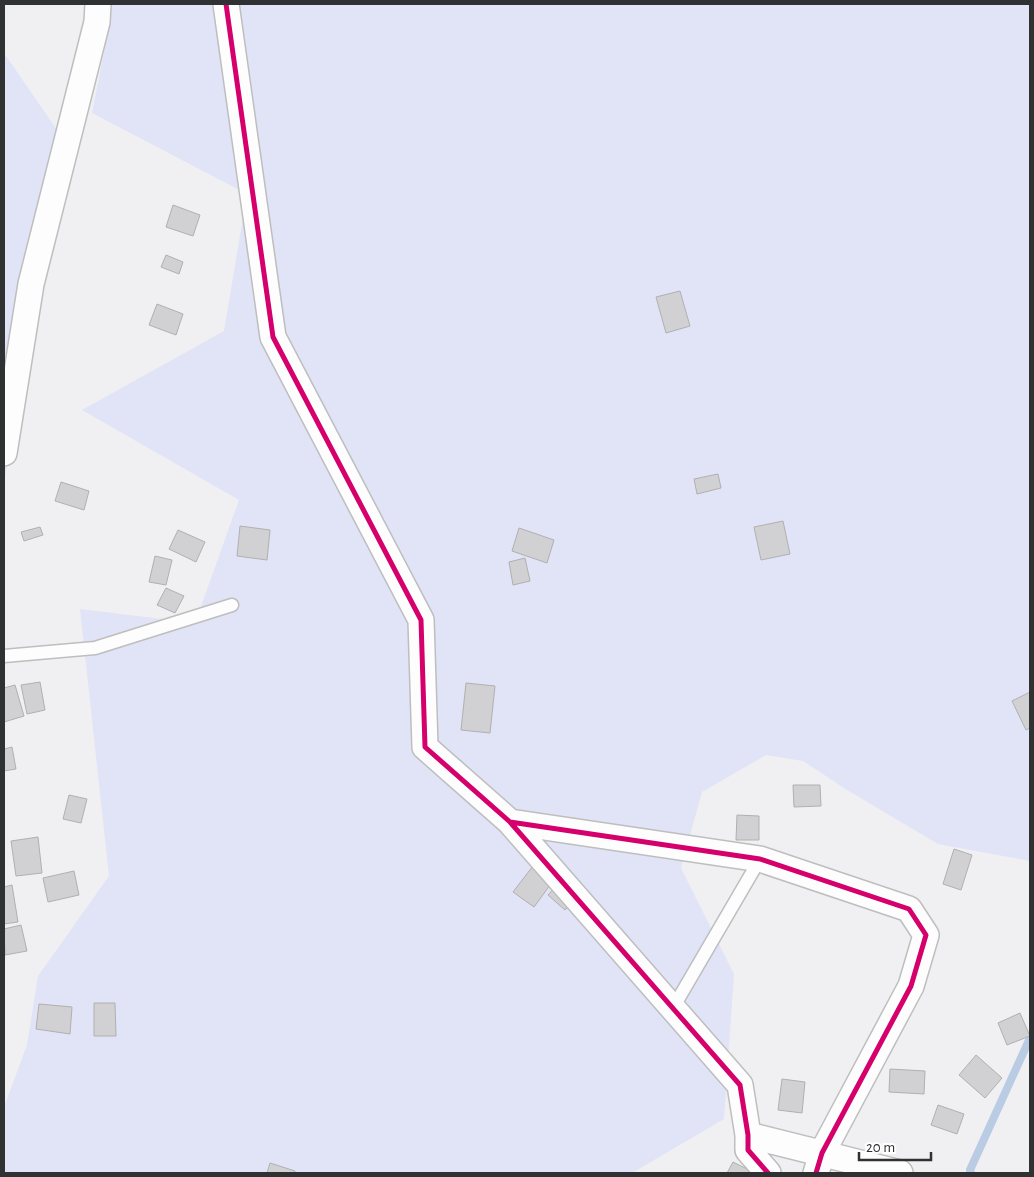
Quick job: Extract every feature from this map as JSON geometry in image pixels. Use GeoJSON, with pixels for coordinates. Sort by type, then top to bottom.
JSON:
{"type":"FeatureCollection","features":[{"type":"Feature","properties":{"kind":"street"},"geometry":{"type":"LineString","coordinates":[[4,453],[31,284],[97,22],[98,4]]}},
{"type":"Feature","properties":{"kind":"street"},"geometry":{"type":"LineString","coordinates":[[226,4],[273,337],[421,620],[425,747],[510,822],[740,1085],[748,1134],[748,1150],[768,1173]]}},
{"type":"Feature","properties":{"kind":"street"},"geometry":{"type":"LineString","coordinates":[[510,822],[760,858],[909,909],[926,935],[911,986],[819,1163]]}},
{"type":"Feature","properties":{"kind":"street"},"geometry":{"type":"LineString","coordinates":[[748,1134],[819,1163],[900,1173]]}},
{"type":"Feature","properties":{"kind":"lane"},"geometry":{"type":"LineString","coordinates":[[4,656],[95,648],[232,605]]}},
{"type":"Feature","properties":{"kind":"lane"},"geometry":{"type":"LineString","coordinates":[[673,1008],[760,858]]}},
{"type":"Feature","properties":{"kind":"shaded area"},"geometry":{"type":"Polygon","coordinates":[[[111,4],[1030,4],[1030,861],[938,844],[847,790],[803,761],[766,755],[702,792],[681,868],[734,974],[724,1119],[632,1173],[4,1173],[4,1107],[27,1045],[38,976],[109,876],[80,609],[195,623],[239,500],[82,410],[224,331],[247,194],[92,113],[110,22],[111,4]]]}},
{"type":"Feature","properties":{"kind":"shaded area"},"geometry":{"type":"Polygon","coordinates":[[[4,53],[57,130],[17,290],[25,387],[4,480],[4,53]]]}},
{"type":"Feature","properties":{"kind":"building"},"geometry":{"type":"Polygon","coordinates":[[[173,205],[200,215],[193,236],[166,227],[173,205]]]}},
{"type":"Feature","properties":{"kind":"building"},"geometry":{"type":"Polygon","coordinates":[[[166,255],[183,262],[179,274],[161,267],[166,255]]]}},
{"type":"Feature","properties":{"kind":"building"},"geometry":{"type":"Polygon","coordinates":[[[680,291],[690,326],[666,333],[656,297],[680,291]]]}},
{"type":"Feature","properties":{"kind":"building"},"geometry":{"type":"Polygon","coordinates":[[[157,304],[183,314],[176,335],[149,325],[157,304]]]}},
{"type":"Feature","properties":{"kind":"building"},"geometry":{"type":"Polygon","coordinates":[[[718,474],[721,488],[697,494],[694,479],[718,474]]]}},
{"type":"Feature","properties":{"kind":"building"},"geometry":{"type":"Polygon","coordinates":[[[61,482],[89,491],[84,510],[55,501],[61,482]]]}},
{"type":"Feature","properties":{"kind":"building"},"geometry":{"type":"Polygon","coordinates":[[[783,521],[790,554],[761,560],[754,527],[783,521]]]}},
{"type":"Feature","properties":{"kind":"building"},"geometry":{"type":"Polygon","coordinates":[[[240,526],[270,530],[267,560],[237,556],[240,526]]]}},
{"type":"Feature","properties":{"kind":"building"},"geometry":{"type":"Polygon","coordinates":[[[40,527],[43,535],[24,541],[21,532],[40,527]]]}},
{"type":"Feature","properties":{"kind":"building"},"geometry":{"type":"Polygon","coordinates":[[[519,528],[554,540],[547,563],[512,551],[519,528]]]}},
{"type":"Feature","properties":{"kind":"building"},"geometry":{"type":"Polygon","coordinates":[[[178,530],[205,542],[196,562],[169,549],[178,530]]]}},
{"type":"Feature","properties":{"kind":"building"},"geometry":{"type":"Polygon","coordinates":[[[155,556],[172,560],[166,585],[149,582],[155,556]]]}},
{"type":"Feature","properties":{"kind":"building"},"geometry":{"type":"Polygon","coordinates":[[[525,558],[530,581],[513,585],[509,562],[525,558]]]}},
{"type":"Feature","properties":{"kind":"building"},"geometry":{"type":"Polygon","coordinates":[[[166,588],[184,596],[175,613],[157,605],[166,588]]]}},
{"type":"Feature","properties":{"kind":"building"},"geometry":{"type":"Polygon","coordinates":[[[40,682],[45,710],[27,714],[21,685],[40,682]]]}},
{"type":"Feature","properties":{"kind":"building"},"geometry":{"type":"Polygon","coordinates":[[[466,683],[495,686],[490,733],[461,730],[466,683]]]}},
{"type":"Feature","properties":{"kind":"building"},"geometry":{"type":"Polygon","coordinates":[[[15,685],[24,716],[4,722],[4,688],[15,685]]]}},
{"type":"Feature","properties":{"kind":"building"},"geometry":{"type":"Polygon","coordinates":[[[1030,692],[1030,728],[1026,730],[1012,701],[1030,692]]]}},
{"type":"Feature","properties":{"kind":"building"},"geometry":{"type":"Polygon","coordinates":[[[12,747],[16,769],[4,771],[4,749],[12,747]]]}},
{"type":"Feature","properties":{"kind":"building"},"geometry":{"type":"Polygon","coordinates":[[[793,785],[820,785],[821,806],[794,807],[793,785]]]}},
{"type":"Feature","properties":{"kind":"building"},"geometry":{"type":"Polygon","coordinates":[[[69,795],[87,799],[81,823],[63,819],[69,795]]]}},
{"type":"Feature","properties":{"kind":"building"},"geometry":{"type":"Polygon","coordinates":[[[737,815],[759,816],[759,840],[736,840],[737,815]]]}},
{"type":"Feature","properties":{"kind":"building"},"geometry":{"type":"Polygon","coordinates":[[[38,837],[42,873],[16,876],[11,841],[38,837]]]}},
{"type":"Feature","properties":{"kind":"building"},"geometry":{"type":"Polygon","coordinates":[[[954,849],[972,855],[961,890],[943,884],[954,849]]]}},
{"type":"Feature","properties":{"kind":"building"},"geometry":{"type":"Polygon","coordinates":[[[533,866],[553,881],[534,907],[513,892],[533,866]]]}},
{"type":"Feature","properties":{"kind":"building"},"geometry":{"type":"Polygon","coordinates":[[[74,871],[79,895],[48,902],[43,878],[74,871]]]}},
{"type":"Feature","properties":{"kind":"building"},"geometry":{"type":"Polygon","coordinates":[[[558,884],[575,899],[565,910],[548,895],[558,884]]]}},
{"type":"Feature","properties":{"kind":"building"},"geometry":{"type":"Polygon","coordinates":[[[12,885],[18,922],[4,924],[4,887],[12,885]]]}},
{"type":"Feature","properties":{"kind":"building"},"geometry":{"type":"Polygon","coordinates":[[[21,925],[27,951],[5,955],[4,929],[21,925]]]}},
{"type":"Feature","properties":{"kind":"building"},"geometry":{"type":"Polygon","coordinates":[[[94,1003],[115,1003],[116,1036],[94,1036],[94,1003]]]}},
{"type":"Feature","properties":{"kind":"building"},"geometry":{"type":"Polygon","coordinates":[[[39,1004],[72,1007],[70,1034],[36,1029],[39,1004]]]}},
{"type":"Feature","properties":{"kind":"building"},"geometry":{"type":"Polygon","coordinates":[[[1020,1013],[1030,1036],[1007,1045],[998,1023],[1020,1013]]]}},
{"type":"Feature","properties":{"kind":"building"},"geometry":{"type":"Polygon","coordinates":[[[976,1055],[1002,1078],[985,1098],[959,1075],[976,1055]]]}},
{"type":"Feature","properties":{"kind":"building"},"geometry":{"type":"Polygon","coordinates":[[[890,1069],[925,1071],[924,1094],[889,1092],[890,1069]]]}},
{"type":"Feature","properties":{"kind":"building"},"geometry":{"type":"Polygon","coordinates":[[[782,1079],[805,1082],[802,1113],[778,1110],[782,1079]]]}},
{"type":"Feature","properties":{"kind":"building"},"geometry":{"type":"Polygon","coordinates":[[[938,1105],[964,1114],[957,1134],[931,1125],[938,1105]]]}},
{"type":"Feature","properties":{"kind":"building"},"geometry":{"type":"Polygon","coordinates":[[[733,1162],[755,1173],[727,1173],[733,1162]]]}},
{"type":"Feature","properties":{"kind":"building"},"geometry":{"type":"Polygon","coordinates":[[[270,1163],[295,1171],[295,1173],[267,1173],[270,1163]]]}},
{"type":"Feature","properties":{"kind":"waterway"},"geometry":{"type":"LineString","coordinates":[[971,1173],[970,1170],[1030,1038]]}},
{"type":"Feature","properties":{"kind":"cycle path"},"geometry":{"type":"LineString","coordinates":[[226,4],[273,337],[421,620],[425,747],[510,822],[740,1085],[748,1135],[748,1150],[768,1173]]}},
{"type":"Feature","properties":{"kind":"cycle path"},"geometry":{"type":"LineString","coordinates":[[510,822],[760,859],[909,909],[926,935],[911,986],[822,1153],[816,1173]]}}]}
